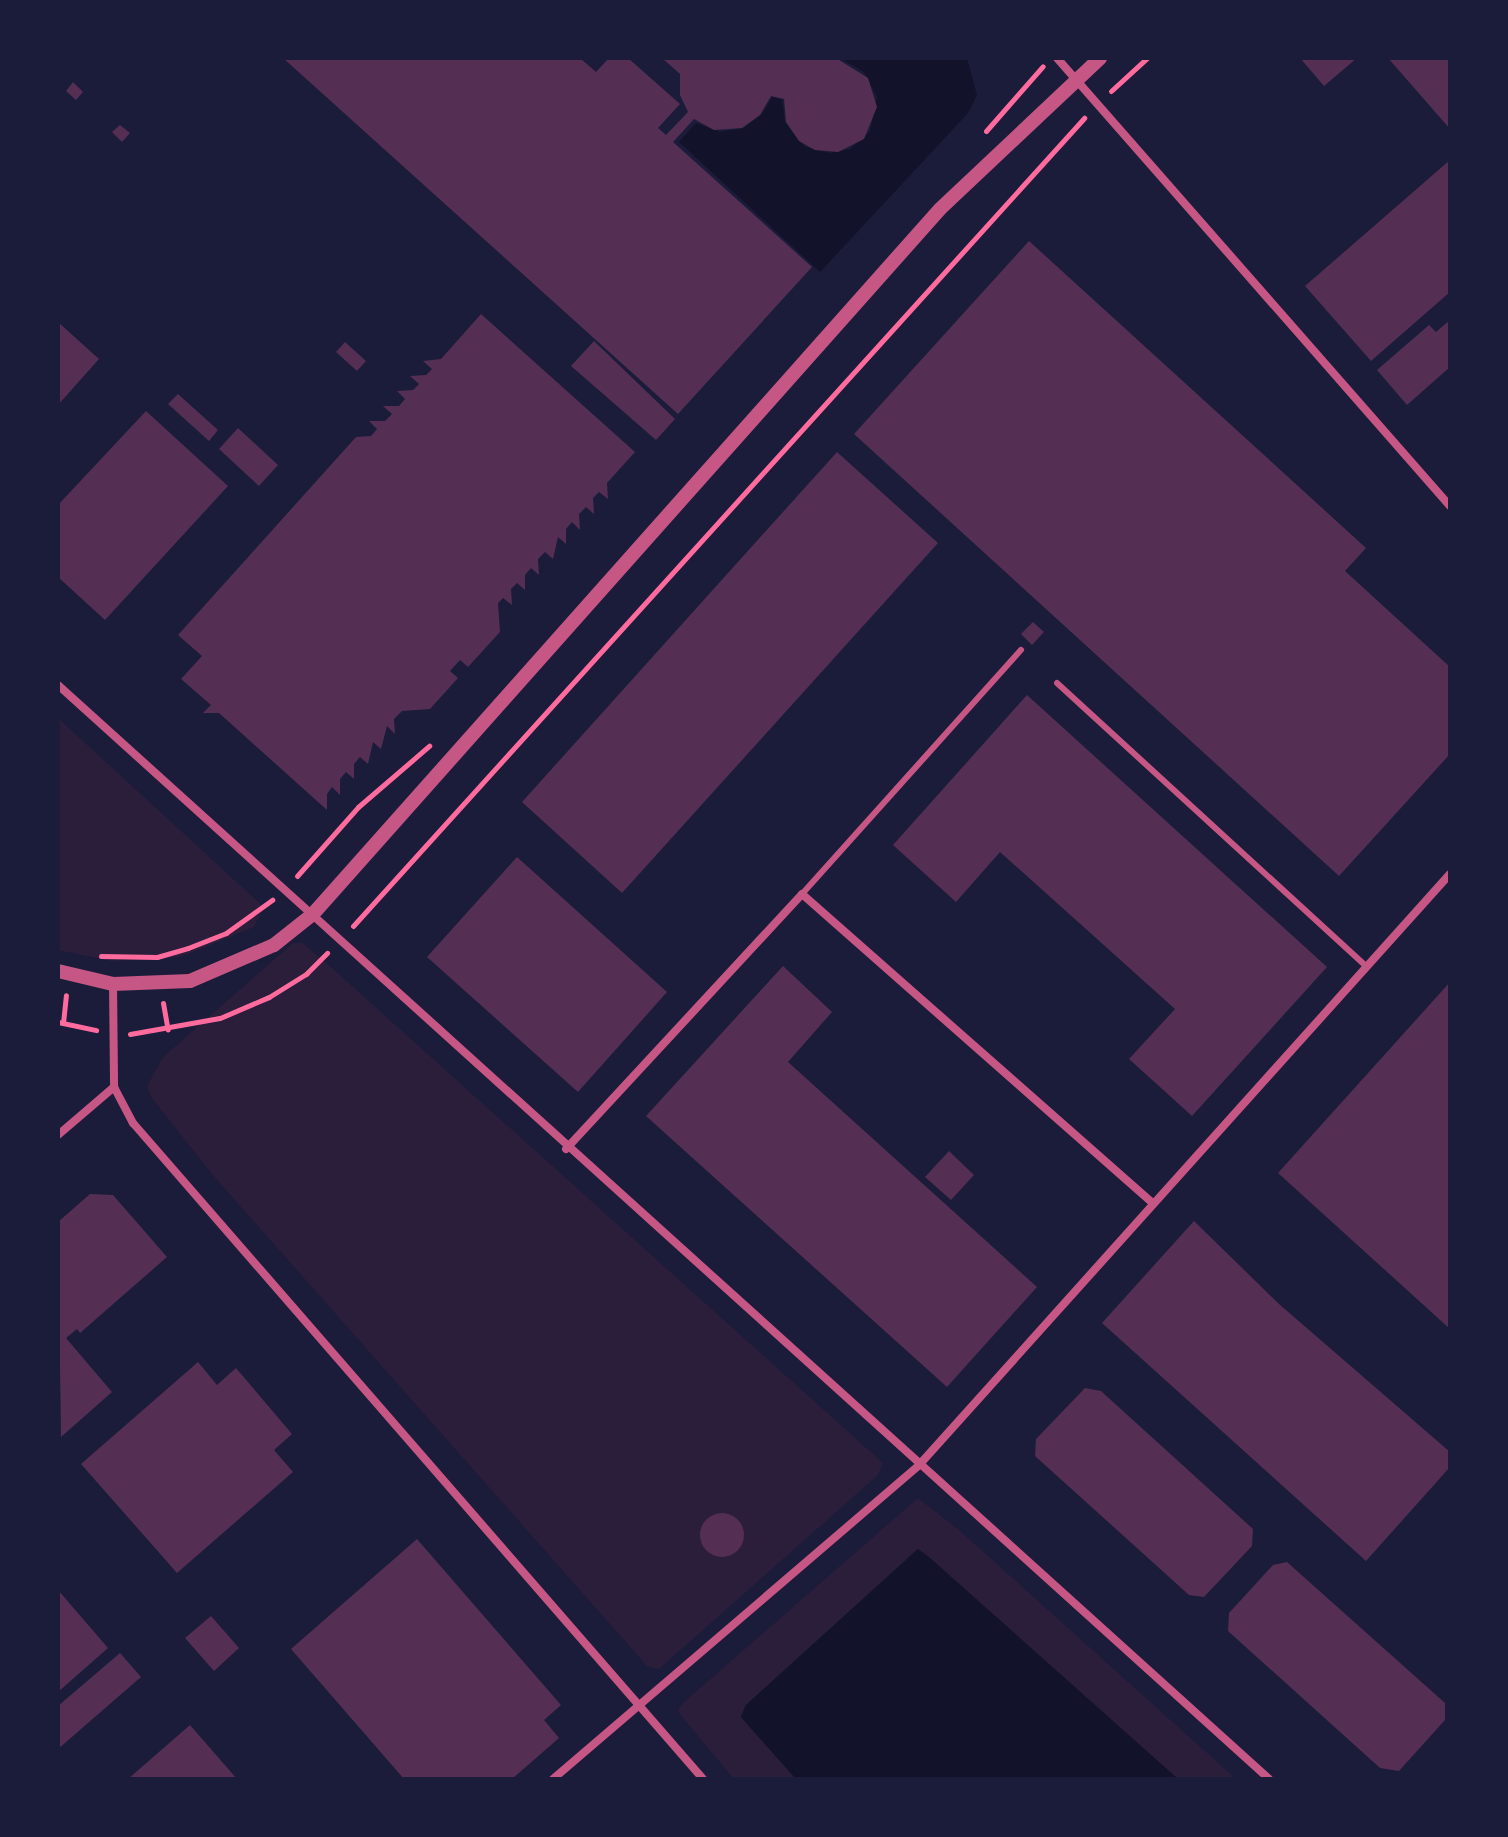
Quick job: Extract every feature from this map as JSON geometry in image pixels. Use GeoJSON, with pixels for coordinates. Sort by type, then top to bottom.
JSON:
{"type":"FeatureCollection","features":[{"type":"Feature","properties":{"kind":"street"},"geometry":{"type":"LineString","coordinates":[[1057,58],[1450,506]]}},
{"type":"Feature","properties":{"kind":"street"},"geometry":{"type":"LineString","coordinates":[[58,971],[113,984],[160,986],[232,966],[274,945],[313,914],[940,209],[1100,58]]}},
{"type":"Feature","properties":{"kind":"street"},"geometry":{"type":"LineString","coordinates":[[58,685],[341,939],[566,1149],[1269,1779]]}},
{"type":"Feature","properties":{"kind":"street"},"geometry":{"type":"LineString","coordinates":[[553,1779],[920,1464],[1450,874]]}},
{"type":"Feature","properties":{"kind":"street"},"geometry":{"type":"LineString","coordinates":[[566,1149],[802,894],[1152,1203]]}},
{"type":"Feature","properties":{"kind":"street"},"geometry":{"type":"LineString","coordinates":[[113,984],[114,1087],[133,1123],[703,1779]]}},
{"type":"Feature","properties":{"kind":"street"},"geometry":{"type":"LineString","coordinates":[[58,1135],[114,1087]]}},
{"type":"Feature","properties":{"kind":"lane"},"geometry":{"type":"LineString","coordinates":[[802,894],[1021,650]]}},
{"type":"Feature","properties":{"kind":"lane"},"geometry":{"type":"LineString","coordinates":[[1057,683],[1366,966]]}},
{"type":"Feature","properties":{"kind":"path"},"geometry":{"type":"LineString","coordinates":[[58,1022],[138,1034],[220,1018],[306,974],[1096,105],[1147,58]]}},
{"type":"Feature","properties":{"kind":"path"},"geometry":{"type":"LineString","coordinates":[[116,958],[157,957],[226,933],[285,890]]}},
{"type":"Feature","properties":{"kind":"shaded area"},"geometry":{"type":"Polygon","coordinates":[[[840,58],[967,58],[977,95],[968,113],[820,272],[679,142],[696,123],[720,132],[744,128],[763,113],[772,97],[782,99],[785,122],[805,147],[829,153],[850,149],[870,131],[877,97],[864,72],[840,58]]]}},
{"type":"Feature","properties":{"kind":"shaded area"},"geometry":{"type":"Polygon","coordinates":[[[58,718],[264,907],[254,927],[181,957],[111,961],[58,950],[58,718]]]}},
{"type":"Feature","properties":{"kind":"shaded area"},"geometry":{"type":"Polygon","coordinates":[[[293,943],[303,943],[332,968],[883,1463],[878,1475],[659,1669],[647,1666],[211,1173],[151,1097],[147,1086],[163,1057],[293,943]]]}},
{"type":"Feature","properties":{"kind":"shaded area"},"geometry":{"type":"Polygon","coordinates":[[[918,1498],[959,1530],[1236,1779],[1178,1779],[918,1549],[746,1705],[741,1717],[796,1779],[734,1779],[678,1710],[918,1498]]]}},
{"type":"Feature","properties":{"kind":"shaded area"},"geometry":{"type":"Polygon","coordinates":[[[918,1549],[1178,1779],[796,1779],[741,1717],[746,1705],[918,1549]]]}},
{"type":"Feature","properties":{"kind":"building"},"geometry":{"type":"Polygon","coordinates":[[[283,58],[580,58],[596,72],[609,58],[628,58],[680,104],[658,128],[666,135],[688,112],[680,95],[680,74],[662,58],[839,60],[868,78],[877,107],[864,139],[838,152],[815,150],[799,141],[786,122],[784,99],[771,96],[760,115],[742,128],[714,130],[694,119],[673,142],[812,267],[678,414],[283,58]]]}},
{"type":"Feature","properties":{"kind":"building"},"geometry":{"type":"Polygon","coordinates":[[[1300,58],[1357,58],[1324,86],[1300,58]]]}},
{"type":"Feature","properties":{"kind":"building"},"geometry":{"type":"Polygon","coordinates":[[[1388,58],[1450,58],[1450,129],[1388,58]]]}},
{"type":"Feature","properties":{"kind":"building"},"geometry":{"type":"Polygon","coordinates":[[[73,82],[83,92],[76,100],[66,91],[73,82]]]}},
{"type":"Feature","properties":{"kind":"building"},"geometry":{"type":"Polygon","coordinates":[[[120,125],[130,133],[122,142],[112,132],[120,125]]]}},
{"type":"Feature","properties":{"kind":"building"},"geometry":{"type":"Polygon","coordinates":[[[1450,160],[1450,292],[1371,361],[1305,286],[1450,160]]]}},
{"type":"Feature","properties":{"kind":"building"},"geometry":{"type":"Polygon","coordinates":[[[1029,241],[1366,548],[1345,571],[1450,667],[1450,754],[1339,876],[854,434],[1029,241]]]}},
{"type":"Feature","properties":{"kind":"building"},"geometry":{"type":"Polygon","coordinates":[[[481,314],[635,452],[607,483],[608,499],[599,492],[593,498],[594,514],[586,507],[579,514],[580,530],[572,522],[566,529],[566,544],[558,537],[553,559],[545,552],[538,559],[539,575],[531,568],[525,575],[525,590],[517,583],[511,589],[512,605],[503,598],[498,603],[500,632],[468,667],[460,660],[450,671],[458,678],[430,709],[402,711],[394,719],[395,734],[387,726],[381,749],[373,742],[368,764],[360,757],[354,764],[354,779],[346,772],[340,779],[340,795],[332,787],[327,794],[327,810],[219,713],[203,713],[211,705],[181,679],[202,656],[178,635],[356,437],[371,436],[377,429],[369,421],[385,421],[392,414],[383,406],[399,406],[405,399],[397,391],[413,390],[419,384],[410,376],[426,375],[432,369],[423,361],[441,359],[481,314]]]}},
{"type":"Feature","properties":{"kind":"building"},"geometry":{"type":"Polygon","coordinates":[[[1450,320],[1450,367],[1407,405],[1377,370],[1429,325],[1436,332],[1450,320]]]}},
{"type":"Feature","properties":{"kind":"building"},"geometry":{"type":"Polygon","coordinates":[[[58,322],[99,359],[58,405],[58,322]]]}},
{"type":"Feature","properties":{"kind":"building"},"geometry":{"type":"Polygon","coordinates":[[[594,341],[675,419],[656,440],[571,366],[594,341]]]}},
{"type":"Feature","properties":{"kind":"building"},"geometry":{"type":"Polygon","coordinates":[[[345,342],[366,361],[357,371],[336,352],[345,342]]]}},
{"type":"Feature","properties":{"kind":"building"},"geometry":{"type":"Polygon","coordinates":[[[178,394],[218,430],[209,441],[168,404],[178,394]]]}},
{"type":"Feature","properties":{"kind":"building"},"geometry":{"type":"Polygon","coordinates":[[[146,411],[228,486],[105,620],[58,577],[58,505],[146,411]]]}},
{"type":"Feature","properties":{"kind":"building"},"geometry":{"type":"Polygon","coordinates":[[[238,428],[278,465],[259,486],[219,449],[238,428]]]}},
{"type":"Feature","properties":{"kind":"building"},"geometry":{"type":"Polygon","coordinates":[[[837,452],[938,543],[622,893],[522,802],[837,452]]]}},
{"type":"Feature","properties":{"kind":"building"},"geometry":{"type":"Polygon","coordinates":[[[1033,622],[1044,632],[1032,645],[1021,634],[1033,622]]]}},
{"type":"Feature","properties":{"kind":"building"},"geometry":{"type":"Polygon","coordinates":[[[1027,695],[1327,967],[1192,1116],[1129,1059],[1175,1009],[1000,852],[956,902],[893,845],[1027,695]]]}},
{"type":"Feature","properties":{"kind":"building"},"geometry":{"type":"Polygon","coordinates":[[[517,857],[667,992],[578,1092],[427,957],[517,857]]]}},
{"type":"Feature","properties":{"kind":"building"},"geometry":{"type":"Polygon","coordinates":[[[783,966],[832,1012],[788,1062],[1037,1287],[947,1387],[646,1116],[783,966]]]}},
{"type":"Feature","properties":{"kind":"building"},"geometry":{"type":"Polygon","coordinates":[[[1450,982],[1450,1329],[1278,1173],[1450,982]]]}},
{"type":"Feature","properties":{"kind":"building"},"geometry":{"type":"Polygon","coordinates":[[[949,1151],[974,1175],[951,1200],[925,1177],[949,1151]]]}},
{"type":"Feature","properties":{"kind":"building"},"geometry":{"type":"Polygon","coordinates":[[[90,1194],[113,1195],[167,1257],[80,1333],[77,1329],[66,1338],[112,1392],[61,1437],[58,1222],[90,1194]]]}},
{"type":"Feature","properties":{"kind":"building"},"geometry":{"type":"Polygon","coordinates":[[[1194,1221],[1279,1304],[1450,1452],[1450,1467],[1366,1561],[1102,1323],[1194,1221]]]}},
{"type":"Feature","properties":{"kind":"building"},"geometry":{"type":"Polygon","coordinates":[[[198,1362],[217,1385],[236,1368],[292,1434],[274,1450],[293,1472],[177,1573],[81,1464],[198,1362]]]}},
{"type":"Feature","properties":{"kind":"building"},"geometry":{"type":"Polygon","coordinates":[[[1085,1388],[1101,1391],[1253,1529],[1252,1546],[1204,1597],[1189,1595],[1035,1456],[1036,1439],[1085,1388]]]}},
{"type":"Feature","properties":{"kind":"building"},"geometry":{"type":"Polygon","coordinates":[[[722,1513],[737,1520],[744,1535],[737,1550],[722,1557],[707,1550],[700,1535],[707,1520],[722,1513]]]}},
{"type":"Feature","properties":{"kind":"building"},"geometry":{"type":"Polygon","coordinates":[[[417,1539],[561,1705],[544,1720],[559,1738],[512,1779],[404,1779],[291,1649],[417,1539]]]}},
{"type":"Feature","properties":{"kind":"building"},"geometry":{"type":"Polygon","coordinates":[[[1287,1562],[1445,1703],[1445,1720],[1399,1771],[1380,1768],[1228,1631],[1229,1613],[1273,1565],[1287,1562]]]}},
{"type":"Feature","properties":{"kind":"building"},"geometry":{"type":"Polygon","coordinates":[[[58,1590],[108,1648],[58,1692],[58,1590]]]}},
{"type":"Feature","properties":{"kind":"building"},"geometry":{"type":"Polygon","coordinates":[[[211,1616],[239,1648],[214,1671],[185,1638],[211,1616]]]}},
{"type":"Feature","properties":{"kind":"building"},"geometry":{"type":"Polygon","coordinates":[[[120,1653],[141,1677],[58,1749],[58,1706],[120,1653]]]}},
{"type":"Feature","properties":{"kind":"building"},"geometry":{"type":"Polygon","coordinates":[[[190,1725],[237,1779],[128,1779],[190,1725]]]}}]}
